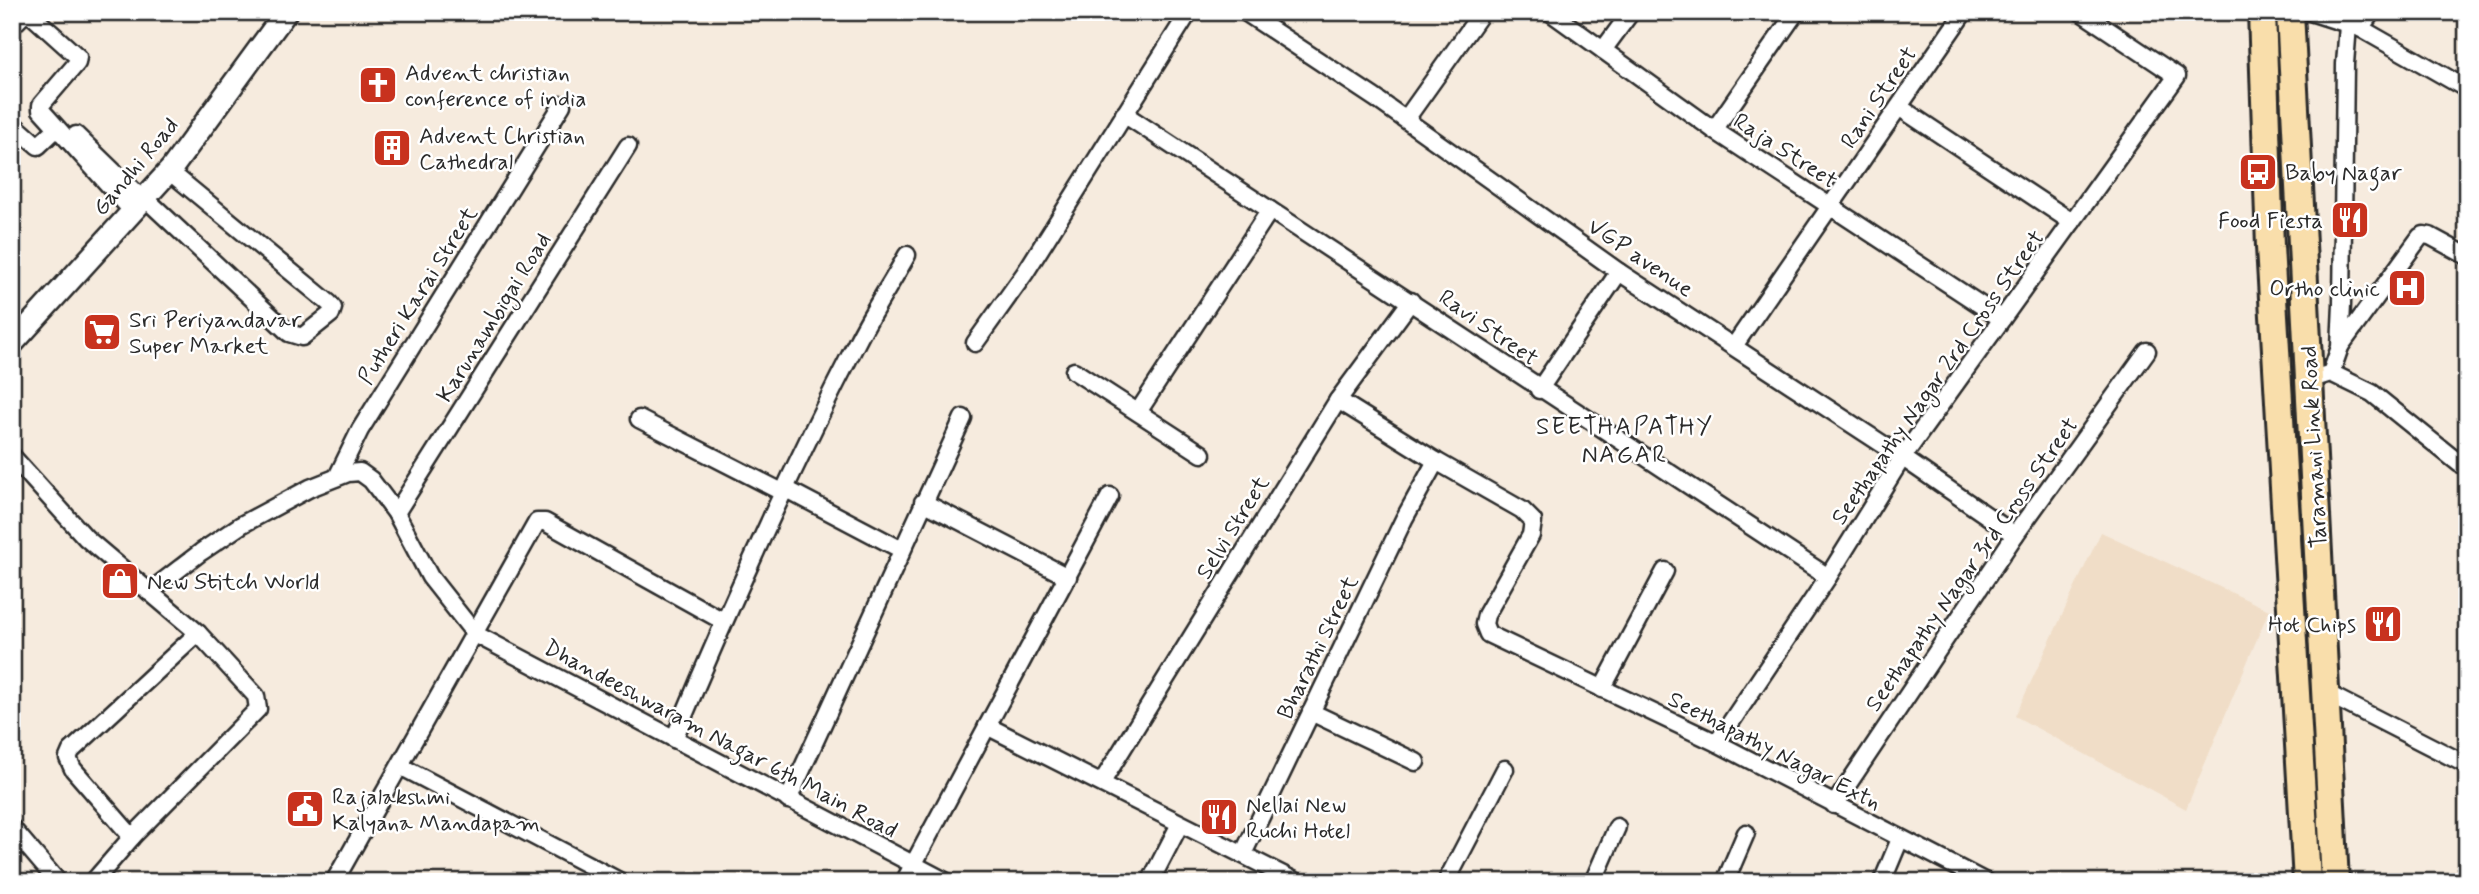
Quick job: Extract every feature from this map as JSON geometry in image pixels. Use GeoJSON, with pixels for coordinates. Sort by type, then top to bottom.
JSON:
{"type":"FeatureCollection","features":[{"type":"Feature","properties":{"kind":"main road","name":"Taramani Link Road"},"geometry":{"type":"LineString","coordinates":[[2262,12],[2270,247],[2307,882]]}},
{"type":"Feature","properties":{"kind":"main road","name":"Taramani Link Road"},"geometry":{"type":"LineString","coordinates":[[2290,12],[2307,322],[2320,377],[2324,692],[2335,882]]}},
{"type":"Feature","properties":{"kind":"main road"},"geometry":{"type":"LineString","coordinates":[[2275,325],[2307,322]]}},
{"type":"Feature","properties":{"kind":"street"},"geometry":{"type":"LineString","coordinates":[[12,26],[27,12],[78,57],[77,63],[40,107],[56,129],[289,333],[302,337],[331,314],[333,308],[329,303],[169,171]]}},
{"type":"Feature","properties":{"kind":"street","name":"Gandhi Road"},"geometry":{"type":"LineString","coordinates":[[15,333],[169,171],[286,12]]}},
{"type":"Feature","properties":{"kind":"street"},"geometry":{"type":"LineString","coordinates":[[975,343],[1025,273],[1189,12]]}},
{"type":"Feature","properties":{"kind":"street","name":"VGP avenue"},"geometry":{"type":"LineString","coordinates":[[1245,12],[1406,119],[1619,272],[2015,535]]}},
{"type":"Feature","properties":{"kind":"street","name":"Raja Street"},"geometry":{"type":"LineString","coordinates":[[1549,12],[1714,130],[2002,319]]}},
{"type":"Feature","properties":{"kind":"street"},"geometry":{"type":"LineString","coordinates":[[1603,50],[1630,12]]}},
{"type":"Feature","properties":{"kind":"street"},"geometry":{"type":"LineString","coordinates":[[1714,130],[1796,12]]}},
{"type":"Feature","properties":{"kind":"street","name":"Rani Street"},"geometry":{"type":"LineString","coordinates":[[1734,346],[1964,12]]}},
{"type":"Feature","properties":{"kind":"street","name":"Seethapathy Nagar 2rd Cross Street"},"geometry":{"type":"LineString","coordinates":[[1717,743],[1828,577],[1902,458],[2177,76],[2081,12]]}},
{"type":"Feature","properties":{"kind":"street"},"geometry":{"type":"LineString","coordinates":[[2310,12],[2354,26],[2467,89]]}},
{"type":"Feature","properties":{"kind":"street"},"geometry":{"type":"LineString","coordinates":[[2340,347],[2345,64],[2354,26],[2372,12]]}},
{"type":"Feature","properties":{"kind":"street"},"geometry":{"type":"LineString","coordinates":[[1406,119],[1474,15]]}},
{"type":"Feature","properties":{"kind":"street","name":"Putheri Karai Street"},"geometry":{"type":"LineString","coordinates":[[337,477],[360,430],[562,105]]}},
{"type":"Feature","properties":{"kind":"street"},"geometry":{"type":"LineString","coordinates":[[1899,107],[2072,222]]}},
{"type":"Feature","properties":{"kind":"street","name":"Ravi Street"},"geometry":{"type":"LineString","coordinates":[[1124,114],[1411,301],[1539,390],[1828,577]]}},
{"type":"Feature","properties":{"kind":"street"},"geometry":{"type":"LineString","coordinates":[[12,123],[38,146],[56,129]]}},
{"type":"Feature","properties":{"kind":"street"},"geometry":{"type":"LineString","coordinates":[[76,135],[140,203]]}},
{"type":"Feature","properties":{"kind":"street","name":"Karunambigai Road"},"geometry":{"type":"LineString","coordinates":[[396,513],[628,146]]}},
{"type":"Feature","properties":{"kind":"street"},"geometry":{"type":"LineString","coordinates":[[1138,412],[1270,210]]}},
{"type":"Feature","properties":{"kind":"street"},"geometry":{"type":"LineString","coordinates":[[2467,256],[2430,236],[2420,237],[2320,377],[2372,393],[2460,464],[2467,453]]}},
{"type":"Feature","properties":{"kind":"street"},"geometry":{"type":"LineString","coordinates":[[674,739],[723,621],[785,491],[858,340],[907,255]]}},
{"type":"Feature","properties":{"kind":"street"},"geometry":{"type":"LineString","coordinates":[[1539,390],[1619,272]]}},
{"type":"Feature","properties":{"kind":"street","name":"Selvi Street"},"geometry":{"type":"LineString","coordinates":[[1102,782],[1338,400],[1411,301]]}},
{"type":"Feature","properties":{"kind":"street","name":"Seethapathy Nagar 3rd Cross Street"},"geometry":{"type":"LineString","coordinates":[[1834,805],[2015,535],[2147,351]]}},
{"type":"Feature","properties":{"kind":"street"},"geometry":{"type":"LineString","coordinates":[[1074,371],[1202,454]]}},
{"type":"Feature","properties":{"kind":"street"},"geometry":{"type":"LineString","coordinates":[[1338,400],[1437,461]]}},
{"type":"Feature","properties":{"kind":"street"},"geometry":{"type":"LineString","coordinates":[[788,800],[963,418]]}},
{"type":"Feature","properties":{"kind":"street"},"geometry":{"type":"LineString","coordinates":[[639,419],[902,550]]}},
{"type":"Feature","properties":{"kind":"street"},"geometry":{"type":"LineString","coordinates":[[12,456],[86,538],[198,633],[256,696],[258,709],[132,837],[93,882]]}},
{"type":"Feature","properties":{"kind":"street","name":"Seethapathy Nagar Extn"},"geometry":{"type":"LineString","coordinates":[[1437,461],[1522,510],[1532,521],[1531,535],[1490,606],[1484,624],[1488,634],[1717,743],[1986,882]]}},
{"type":"Feature","properties":{"kind":"street","name":"Bharathi Street"},"geometry":{"type":"LineString","coordinates":[[1242,854],[1404,519],[1437,461]]}},
{"type":"Feature","properties":{"kind":"street"},"geometry":{"type":"LineString","coordinates":[[149,592],[241,525],[310,488],[348,473],[360,472],[371,480],[396,513],[430,577],[475,634]]}},
{"type":"Feature","properties":{"kind":"street"},"geometry":{"type":"LineString","coordinates":[[904,882],[1110,496]]}},
{"type":"Feature","properties":{"kind":"street"},"geometry":{"type":"LineString","coordinates":[[923,502],[1068,577]]}},
{"type":"Feature","properties":{"kind":"street"},"geometry":{"type":"LineString","coordinates":[[334,882],[535,524],[540,521],[723,621]]}},
{"type":"Feature","properties":{"kind":"street"},"geometry":{"type":"LineString","coordinates":[[1602,689],[1665,571]]}},
{"type":"Feature","properties":{"kind":"street"},"geometry":{"type":"LineString","coordinates":[[132,837],[73,769],[68,758],[71,751],[198,633]]}},
{"type":"Feature","properties":{"kind":"street","name":"Dhandeeshwaram Nagar 6th Main Road"},"geometry":{"type":"LineString","coordinates":[[475,634],[947,882]]}},
{"type":"Feature","properties":{"kind":"street"},"geometry":{"type":"LineString","coordinates":[[2324,692],[2467,765]]}},
{"type":"Feature","properties":{"kind":"street"},"geometry":{"type":"LineString","coordinates":[[1311,712],[1416,762]]}},
{"type":"Feature","properties":{"kind":"street"},"geometry":{"type":"LineString","coordinates":[[988,726],[1297,882]]}},
{"type":"Feature","properties":{"kind":"street"},"geometry":{"type":"LineString","coordinates":[[400,766],[621,882]]}},
{"type":"Feature","properties":{"kind":"street"},"geometry":{"type":"LineString","coordinates":[[1446,882],[1505,769]]}},
{"type":"Feature","properties":{"kind":"street"},"geometry":{"type":"LineString","coordinates":[[1150,882],[1180,824]]}},
{"type":"Feature","properties":{"kind":"street"},"geometry":{"type":"LineString","coordinates":[[1593,882],[1617,827]]}},
{"type":"Feature","properties":{"kind":"street"},"geometry":{"type":"LineString","coordinates":[[12,828],[58,882]]}},
{"type":"Feature","properties":{"kind":"street"},"geometry":{"type":"LineString","coordinates":[[1725,882],[1746,833]]}},
{"type":"Feature","properties":{"kind":"street"},"geometry":{"type":"LineString","coordinates":[[1882,882],[1900,839]]}},
{"type":"Feature","properties":{"kind":"shaded area"},"geometry":{"type":"Polygon","coordinates":[[[2101,532],[2269,610],[2186,809],[2015,716],[2101,532]]]}},
{"type":"Feature","properties":{"kind":"place","name":"Advent christian conference of india"},"geometry":{"type":"Point","coordinates":[378,85]}},
{"type":"Feature","properties":{"kind":"place","name":"Advent Christian Cathedral"},"geometry":{"type":"Point","coordinates":[392,148]}},
{"type":"Feature","properties":{"kind":"place","name":"Baby Nagar"},"geometry":{"type":"Point","coordinates":[2258,172]}},
{"type":"Feature","properties":{"kind":"place","name":"Food Fiesta"},"geometry":{"type":"Point","coordinates":[2350,220]}},
{"type":"Feature","properties":{"kind":"place","name":"Ortho clinic"},"geometry":{"type":"Point","coordinates":[2407,288]}},
{"type":"Feature","properties":{"kind":"place","name":"Sri Periyandavar Super Market"},"geometry":{"type":"Point","coordinates":[102,332]}},
{"type":"Feature","properties":{"kind":"place","name":"New Stitch World"},"geometry":{"type":"Point","coordinates":[120,581]}},
{"type":"Feature","properties":{"kind":"place","name":"Hot Chips"},"geometry":{"type":"Point","coordinates":[2383,624]}},
{"type":"Feature","properties":{"kind":"place","name":"Rajalakshmi Kalyana Mandapam"},"geometry":{"type":"Point","coordinates":[305,809]}},
{"type":"Feature","properties":{"kind":"place","name":"Nellai New Ruchi Hotel"},"geometry":{"type":"Point","coordinates":[1219,817]}},
{"type":"Feature","properties":{"kind":"district","name":"SEETHAPATHY NAGAR"},"geometry":{"type":"Point","coordinates":[1625,440]}}]}
